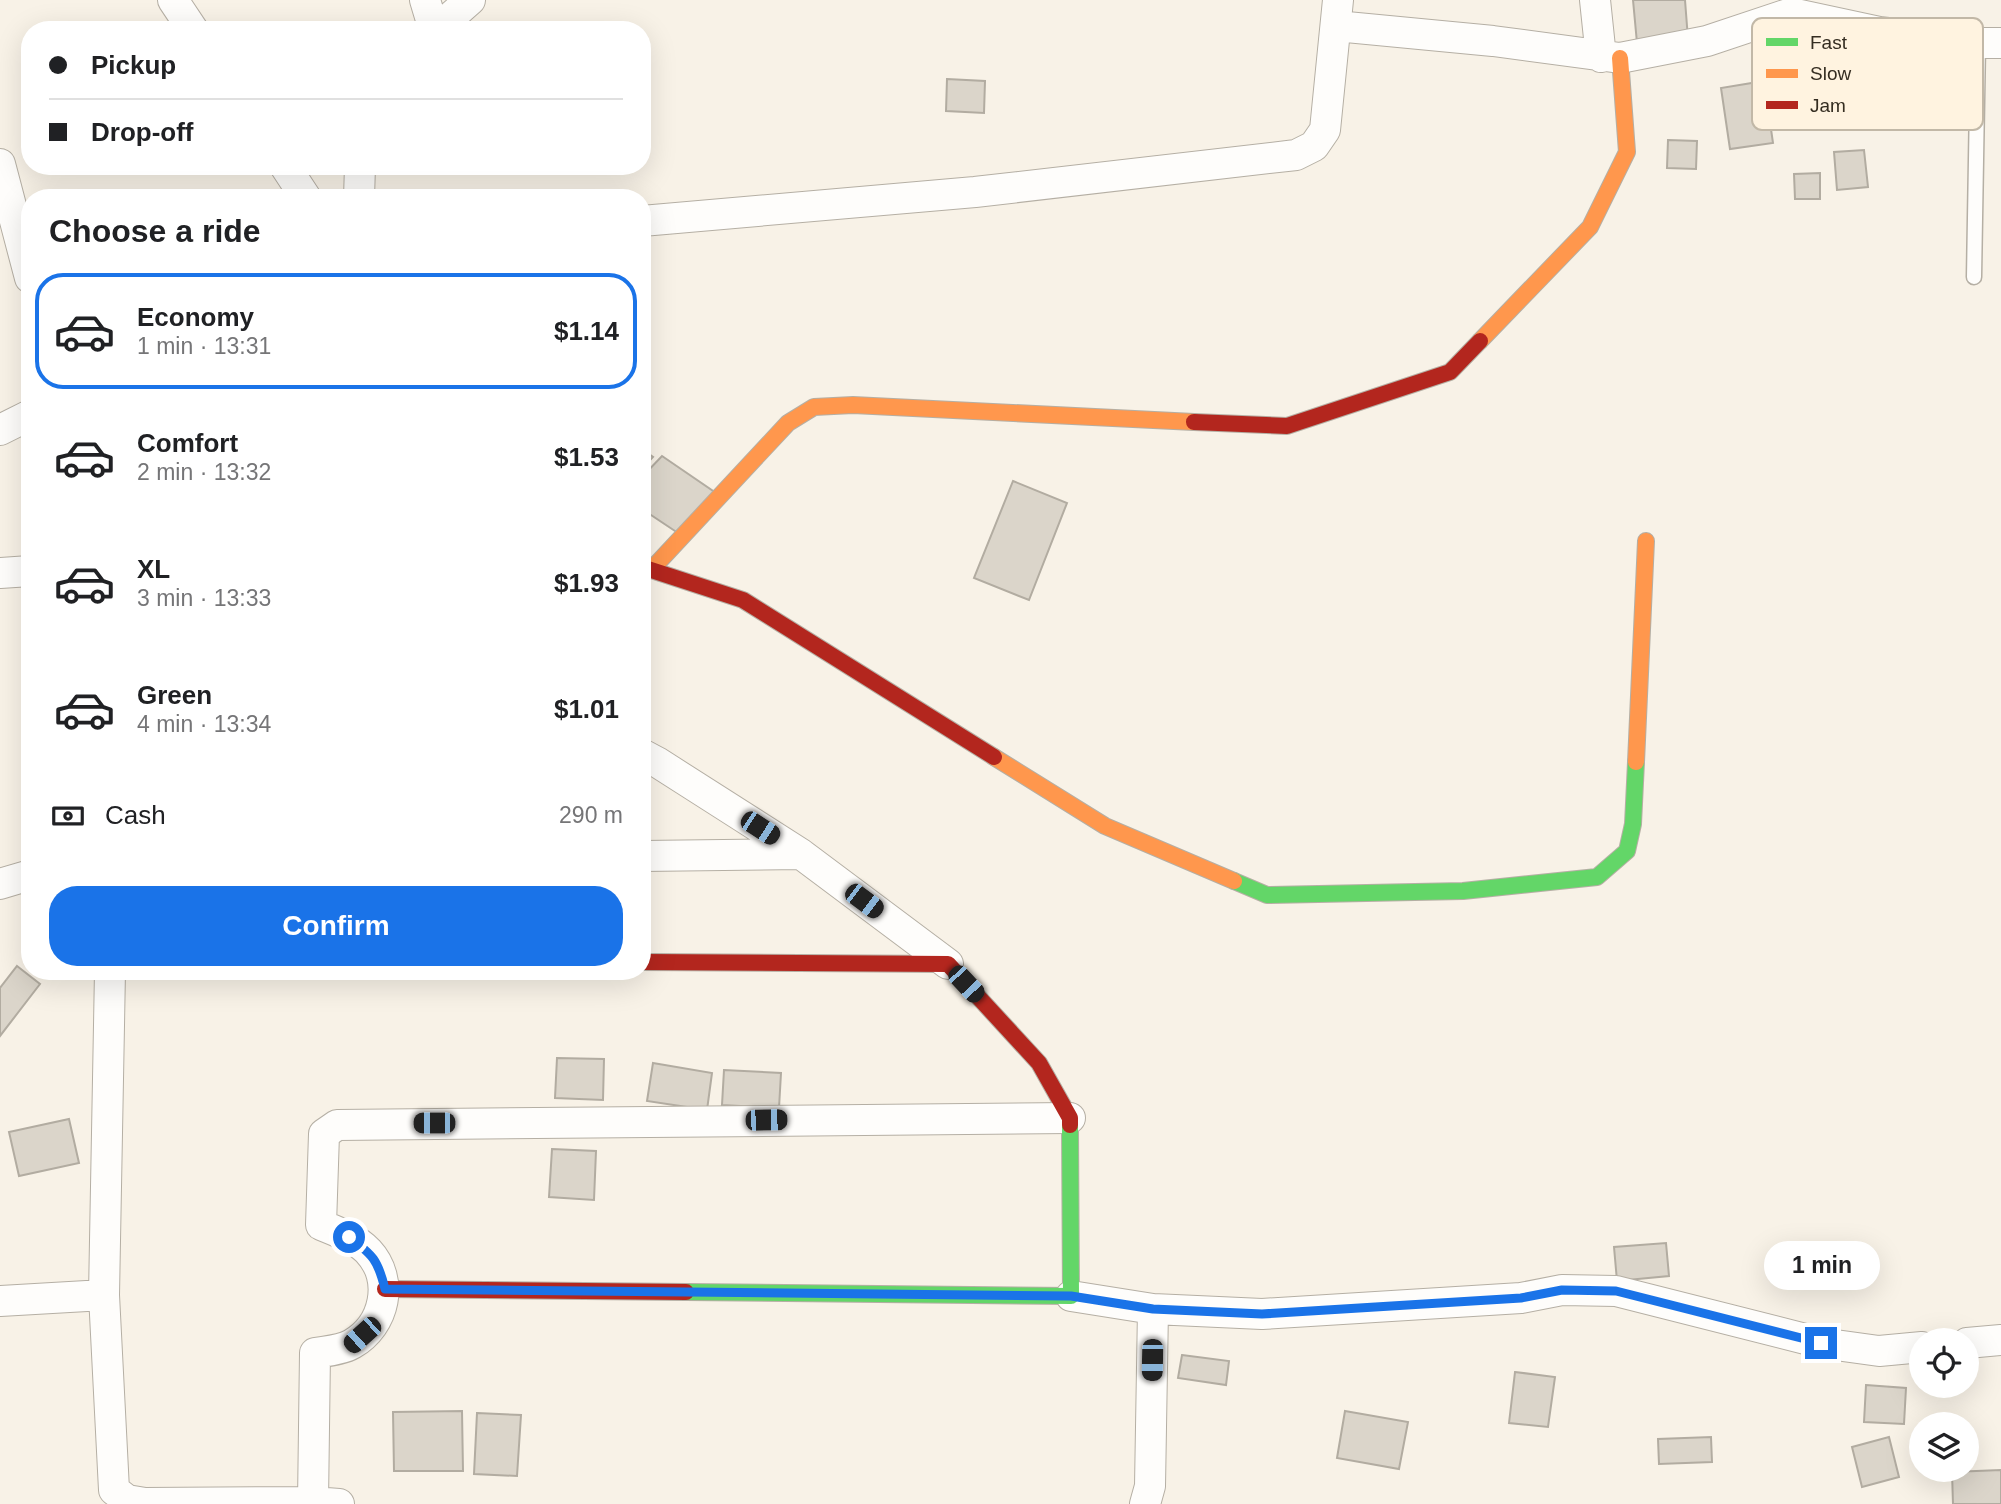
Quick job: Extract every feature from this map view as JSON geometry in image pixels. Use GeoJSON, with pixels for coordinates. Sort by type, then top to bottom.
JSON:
{"type":"FeatureCollection","features":[{"type":"Feature","properties":{"kind":"street"},"geometry":{"type":"LineString","coordinates":[[173,0],[187,21]]}},
{"type":"Feature","properties":{"kind":"street"},"geometry":{"type":"LineString","coordinates":[[425,0],[432,21]]}},
{"type":"Feature","properties":{"kind":"street"},"geometry":{"type":"LineString","coordinates":[[446,21],[470,0]]}},
{"type":"Feature","properties":{"kind":"street"},"geometry":{"type":"LineString","coordinates":[[651,564],[788,424],[814,407],[867,406],[1287,426],[1450,372],[1590,228],[1628,152],[1611,57],[1595,0]]}},
{"type":"Feature","properties":{"kind":"street"},"geometry":{"type":"LineString","coordinates":[[651,220],[975,192],[1296,155],[1314,146],[1325,130],[1337,13],[1493,41],[1611,57],[1707,41],[1752,26]]}},
{"type":"Feature","properties":{"kind":"street"},"geometry":{"type":"LineString","coordinates":[[1776,18],[1791,13],[1814,18]]}},
{"type":"Feature","properties":{"kind":"street"},"geometry":{"type":"LineString","coordinates":[[0,164],[21,244]]}},
{"type":"Feature","properties":{"kind":"street"},"geometry":{"type":"LineString","coordinates":[[0,430],[21,420]]}},
{"type":"Feature","properties":{"kind":"street"},"geometry":{"type":"LineString","coordinates":[[651,569],[743,600],[1104,826],[1267,895],[1463,891],[1597,877],[1627,851],[1633,824],[1646,541]]}},
{"type":"Feature","properties":{"kind":"street"},"geometry":{"type":"LineString","coordinates":[[0,573],[21,572]]}},
{"type":"Feature","properties":{"kind":"street"},"geometry":{"type":"LineString","coordinates":[[651,759],[801,854],[948,964],[1039,1063],[1070,1118],[1071,1296]]}},
{"type":"Feature","properties":{"kind":"street"},"geometry":{"type":"LineString","coordinates":[[651,856],[801,854]]}},
{"type":"Feature","properties":{"kind":"street"},"geometry":{"type":"LineString","coordinates":[[0,884],[21,877]]}},
{"type":"Feature","properties":{"kind":"street"},"geometry":{"type":"LineString","coordinates":[[651,962],[948,964]]}},
{"type":"Feature","properties":{"kind":"street"},"geometry":{"type":"LineString","coordinates":[[110,980],[104,1295],[114,1490],[127,1500],[145,1503],[326,1503],[315,1353],[351,1345],[373,1325],[382,1307],[385,1289],[379,1266],[368,1251],[349,1237],[321,1225],[324,1134],[337,1125],[1070,1118]]}},
{"type":"Feature","properties":{"kind":"street"},"geometry":{"type":"LineString","coordinates":[[385,1289],[1071,1296],[1153,1309],[1262,1314],[1521,1298],[1562,1290],[1616,1291],[1821,1343],[1879,1351],[1909,1348]]}},
{"type":"Feature","properties":{"kind":"street"},"geometry":{"type":"LineString","coordinates":[[0,1301],[104,1295]]}},
{"type":"Feature","properties":{"kind":"street"},"geometry":{"type":"LineString","coordinates":[[1145,1504],[1150,1486],[1153,1309]]}},
{"type":"Feature","properties":{"kind":"street"},"geometry":{"type":"LineString","coordinates":[[1979,1342],[2001,1340]]}},
{"type":"Feature","properties":{"kind":"lane"},"geometry":{"type":"LineString","coordinates":[[1974,277],[1989,43]]}},
{"type":"Feature","properties":{"kind":"building"},"geometry":{"type":"Polygon","coordinates":[[[1633,0],[1685,0],[1688,39],[1637,43],[1633,0]]]}},
{"type":"Feature","properties":{"kind":"building"},"geometry":{"type":"Polygon","coordinates":[[[947,79],[985,81],[984,113],[946,111],[947,79]]]}},
{"type":"Feature","properties":{"kind":"building"},"geometry":{"type":"Polygon","coordinates":[[[1752,83],[1752,130],[1771,130],[1773,143],[1730,149],[1721,88],[1752,83]]]}},
{"type":"Feature","properties":{"kind":"building"},"geometry":{"type":"Polygon","coordinates":[[[1668,140],[1697,141],[1696,169],[1667,168],[1668,140]]]}},
{"type":"Feature","properties":{"kind":"building"},"geometry":{"type":"Polygon","coordinates":[[[1864,150],[1868,187],[1837,190],[1834,152],[1864,150]]]}},
{"type":"Feature","properties":{"kind":"building"},"geometry":{"type":"Polygon","coordinates":[[[1820,173],[1820,199],[1795,199],[1794,174],[1820,173]]]}},
{"type":"Feature","properties":{"kind":"building"},"geometry":{"type":"Polygon","coordinates":[[[662,456],[716,493],[681,535],[651,515],[651,468],[662,456]]]}},
{"type":"Feature","properties":{"kind":"building"},"geometry":{"type":"Polygon","coordinates":[[[1013,481],[1067,503],[1029,600],[974,578],[1013,481]]]}},
{"type":"Feature","properties":{"kind":"building"},"geometry":{"type":"Polygon","coordinates":[[[17,966],[21,969],[21,980],[35,980],[40,984],[0,1036],[0,988],[17,966]]]}},
{"type":"Feature","properties":{"kind":"building"},"geometry":{"type":"Polygon","coordinates":[[[557,1058],[604,1059],[603,1100],[555,1098],[557,1058]]]}},
{"type":"Feature","properties":{"kind":"building"},"geometry":{"type":"Polygon","coordinates":[[[653,1063],[712,1073],[707,1110],[647,1101],[653,1063]]]}},
{"type":"Feature","properties":{"kind":"building"},"geometry":{"type":"Polygon","coordinates":[[[724,1070],[781,1073],[779,1108],[722,1105],[724,1070]]]}},
{"type":"Feature","properties":{"kind":"building"},"geometry":{"type":"Polygon","coordinates":[[[69,1119],[79,1163],[19,1176],[9,1132],[69,1119]]]}},
{"type":"Feature","properties":{"kind":"building"},"geometry":{"type":"Polygon","coordinates":[[[552,1149],[596,1151],[594,1200],[549,1197],[552,1149]]]}},
{"type":"Feature","properties":{"kind":"building"},"geometry":{"type":"Polygon","coordinates":[[[1666,1243],[1669,1276],[1617,1281],[1614,1247],[1666,1243]]]}},
{"type":"Feature","properties":{"kind":"building"},"geometry":{"type":"Polygon","coordinates":[[[1182,1355],[1229,1361],[1226,1385],[1178,1378],[1182,1355]]]}},
{"type":"Feature","properties":{"kind":"building"},"geometry":{"type":"Polygon","coordinates":[[[1515,1372],[1555,1377],[1548,1427],[1509,1423],[1515,1372]]]}},
{"type":"Feature","properties":{"kind":"building"},"geometry":{"type":"Polygon","coordinates":[[[1866,1385],[1906,1388],[1904,1424],[1864,1422],[1866,1385]]]}},
{"type":"Feature","properties":{"kind":"building"},"geometry":{"type":"Polygon","coordinates":[[[462,1411],[463,1471],[394,1471],[393,1412],[462,1411]]]}},
{"type":"Feature","properties":{"kind":"building"},"geometry":{"type":"Polygon","coordinates":[[[1345,1411],[1408,1422],[1399,1469],[1337,1458],[1345,1411]]]}},
{"type":"Feature","properties":{"kind":"building"},"geometry":{"type":"Polygon","coordinates":[[[477,1413],[521,1415],[517,1476],[474,1474],[477,1413]]]}},
{"type":"Feature","properties":{"kind":"building"},"geometry":{"type":"Polygon","coordinates":[[[1711,1437],[1712,1462],[1659,1464],[1658,1439],[1711,1437]]]}},
{"type":"Feature","properties":{"kind":"building"},"geometry":{"type":"Polygon","coordinates":[[[1889,1437],[1899,1477],[1862,1487],[1852,1447],[1889,1437]]]}},
{"type":"Feature","properties":{"kind":"building"},"geometry":{"type":"Polygon","coordinates":[[[2001,1470],[2001,1504],[1953,1504],[1952,1482],[1979,1482],[1979,1471],[2001,1470]]]}},
{"type":"Feature","properties":{"kind":"traffic: fast"},"geometry":{"type":"LineString","coordinates":[[1234,881],[1267,895],[1463,891],[1597,877],[1627,851],[1633,824],[1636,762]]}},
{"type":"Feature","properties":{"kind":"traffic: fast"},"geometry":{"type":"LineString","coordinates":[[686,1292],[1071,1296],[1070,1125]]}},
{"type":"Feature","properties":{"kind":"traffic: slow"},"geometry":{"type":"LineString","coordinates":[[1480,341],[1590,227],[1627,152],[1620,58]]}},
{"type":"Feature","properties":{"kind":"traffic: slow"},"geometry":{"type":"LineString","coordinates":[[651,570],[788,423],[814,407],[853,405],[1194,422]]}},
{"type":"Feature","properties":{"kind":"traffic: slow"},"geometry":{"type":"LineString","coordinates":[[1636,762],[1646,541]]}},
{"type":"Feature","properties":{"kind":"traffic: slow"},"geometry":{"type":"LineString","coordinates":[[994,757],[1105,826],[1234,881]]}},
{"type":"Feature","properties":{"kind":"traffic: jam"},"geometry":{"type":"LineString","coordinates":[[1194,422],[1287,426],[1450,372],[1480,341]]}},
{"type":"Feature","properties":{"kind":"traffic: jam"},"geometry":{"type":"LineString","coordinates":[[651,570],[743,600],[994,757]]}},
{"type":"Feature","properties":{"kind":"traffic: jam"},"geometry":{"type":"LineString","coordinates":[[651,962],[948,964],[1039,1063],[1070,1118],[1070,1125]]}},
{"type":"Feature","properties":{"kind":"traffic: jam"},"geometry":{"type":"LineString","coordinates":[[385,1289],[686,1292]]}},
{"type":"Feature","properties":{"kind":"route"},"geometry":{"type":"LineString","coordinates":[[349,1237],[368,1251],[379,1266],[385,1289],[1071,1296],[1153,1309],[1262,1314],[1521,1298],[1562,1290],[1616,1291],[1821,1343]]}}]}
